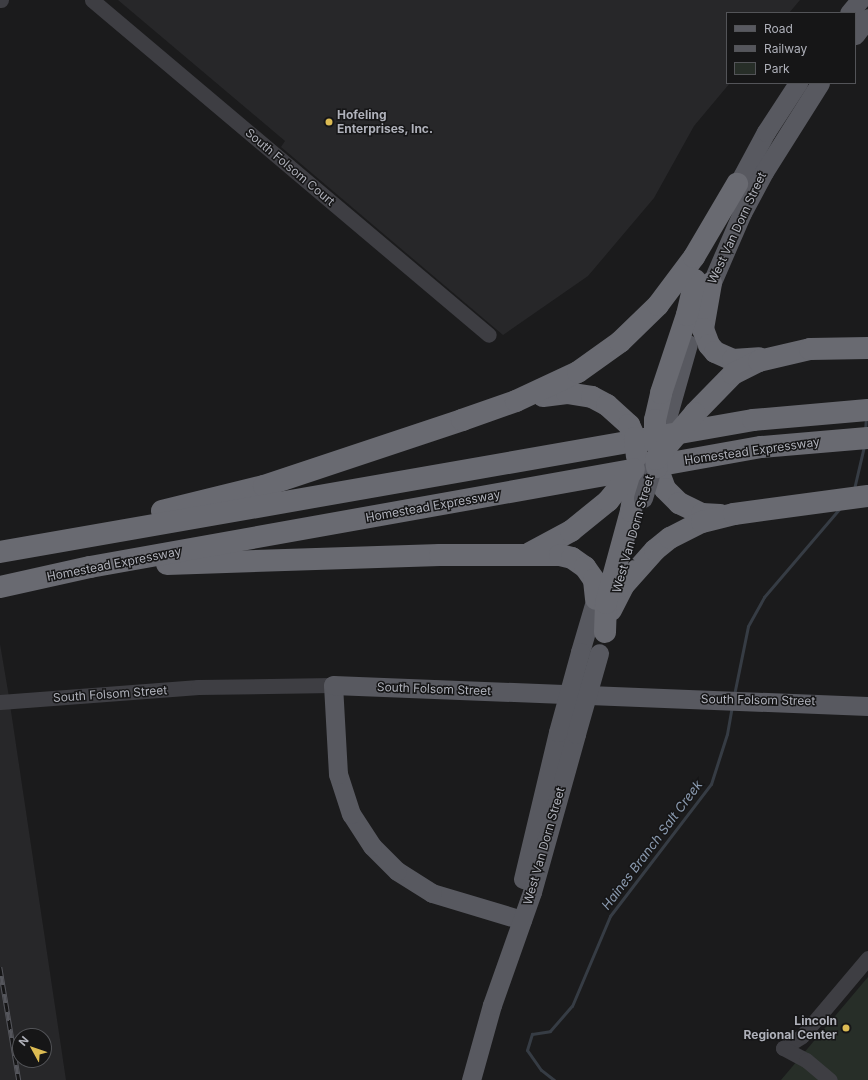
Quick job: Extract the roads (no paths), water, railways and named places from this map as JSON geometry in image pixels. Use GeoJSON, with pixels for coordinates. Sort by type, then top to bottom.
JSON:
{"type":"FeatureCollection","features":[{"type":"Feature","properties":{"kind":"highway"},"geometry":{"type":"LineString","coordinates":[[0,552],[264,486],[516,401],[578,372],[609,350],[639,325],[676,283],[737,184]]}},
{"type":"Feature","properties":{"kind":"highway"},"geometry":{"type":"LineString","coordinates":[[703,282],[703,328],[709,345],[715,352],[733,360],[784,354],[810,349],[868,348]]}},
{"type":"Feature","properties":{"kind":"highway"},"geometry":{"type":"LineString","coordinates":[[605,632],[606,603],[661,393],[687,315],[703,282]]}},
{"type":"Feature","properties":{"kind":"highway"},"geometry":{"type":"LineString","coordinates":[[515,555],[532,552],[571,531],[695,413],[733,374],[759,361],[784,354]]}},
{"type":"Feature","properties":{"kind":"highway"},"geometry":{"type":"LineString","coordinates":[[516,401],[559,393],[584,395],[607,405],[642,462],[658,473],[668,493],[679,503],[702,514],[744,513]]}},
{"type":"Feature","properties":{"kind":"highway"},"geometry":{"type":"LineString","coordinates":[[0,552],[753,420],[828,412],[868,410]]}},
{"type":"Feature","properties":{"kind":"highway","name":"Homestead Expressway"},"geometry":{"type":"LineString","coordinates":[[3,586],[90,567],[754,448],[814,441],[868,438]]}},
{"type":"Feature","properties":{"kind":"highway"},"geometry":{"type":"LineString","coordinates":[[90,567],[440,555],[560,555],[572,558],[585,567],[592,576],[604,604],[623,586],[655,550],[684,530],[715,518],[868,496]]}},
{"type":"Feature","properties":{"kind":"main road"},"geometry":{"type":"LineString","coordinates":[[850,12],[860,0]]}},
{"type":"Feature","properties":{"kind":"main road"},"geometry":{"type":"LineString","coordinates":[[856,33],[868,18]]}},
{"type":"Feature","properties":{"kind":"main road","name":"West Van Dorn Street"},"geometry":{"type":"LineString","coordinates":[[703,282],[737,184],[797,84]]}},
{"type":"Feature","properties":{"kind":"main road","name":"West Van Dorn Street"},"geometry":{"type":"LineString","coordinates":[[703,282],[764,172],[819,84]]}},
{"type":"Feature","properties":{"kind":"main road","name":"West Van Dorn Street"},"geometry":{"type":"LineString","coordinates":[[471,1080],[518,919],[567,733],[580,652],[604,604],[642,462]]}},
{"type":"Feature","properties":{"kind":"main road","name":"West Van Dorn Street"},"geometry":{"type":"LineString","coordinates":[[567,733],[599,653],[605,632],[604,604]]}},
{"type":"Feature","properties":{"kind":"main road"},"geometry":{"type":"LineString","coordinates":[[333,684],[338,774],[351,814],[372,846],[397,871],[432,893],[518,919]]}},
{"type":"Feature","properties":{"kind":"main road","name":"South Folsom Street"},"geometry":{"type":"LineString","coordinates":[[333,684],[697,699],[766,700],[868,706]]}},
{"type":"Feature","properties":{"kind":"street","name":"South Folsom Court"},"geometry":{"type":"LineString","coordinates":[[92,0],[489,335]]}},
{"type":"Feature","properties":{"kind":"street","name":"South Folsom Street"},"geometry":{"type":"LineString","coordinates":[[0,702],[198,687],[333,684]]}},
{"type":"Feature","properties":{"kind":"street"},"geometry":{"type":"LineString","coordinates":[[830,1080],[806,1060],[783,1048],[802,1036],[868,958]]}},
{"type":"Feature","properties":{"kind":"waterway","name":"Haines Branch Salt Creek"},"geometry":{"type":"LineString","coordinates":[[865,431],[866,418]]}},
{"type":"Feature","properties":{"kind":"waterway","name":"Haines Branch Salt Creek"},"geometry":{"type":"LineString","coordinates":[[854,489],[864,446]]}},
{"type":"Feature","properties":{"kind":"waterway","name":"Haines Branch Salt Creek"},"geometry":{"type":"LineString","coordinates":[[734,695],[748,626],[764,597],[840,508]]}},
{"type":"Feature","properties":{"kind":"waterway","name":"Haines Branch Salt Creek"},"geometry":{"type":"LineString","coordinates":[[554,1080],[541,1070],[527,1050],[532,1034],[550,1031],[572,1006],[610,916],[711,784],[727,734],[732,706]]}},
{"type":"Feature","properties":{"kind":"railway"},"geometry":{"type":"LineString","coordinates":[[0,967],[19,1080]]}},
{"type":"Feature","properties":{"kind":"place","name":"Hofeling Enterprises, Inc."},"geometry":{"type":"Point","coordinates":[329,122]}},
{"type":"Feature","properties":{"kind":"place","name":"Lincoln Regional Center"},"geometry":{"type":"Point","coordinates":[846,1028]}}]}
